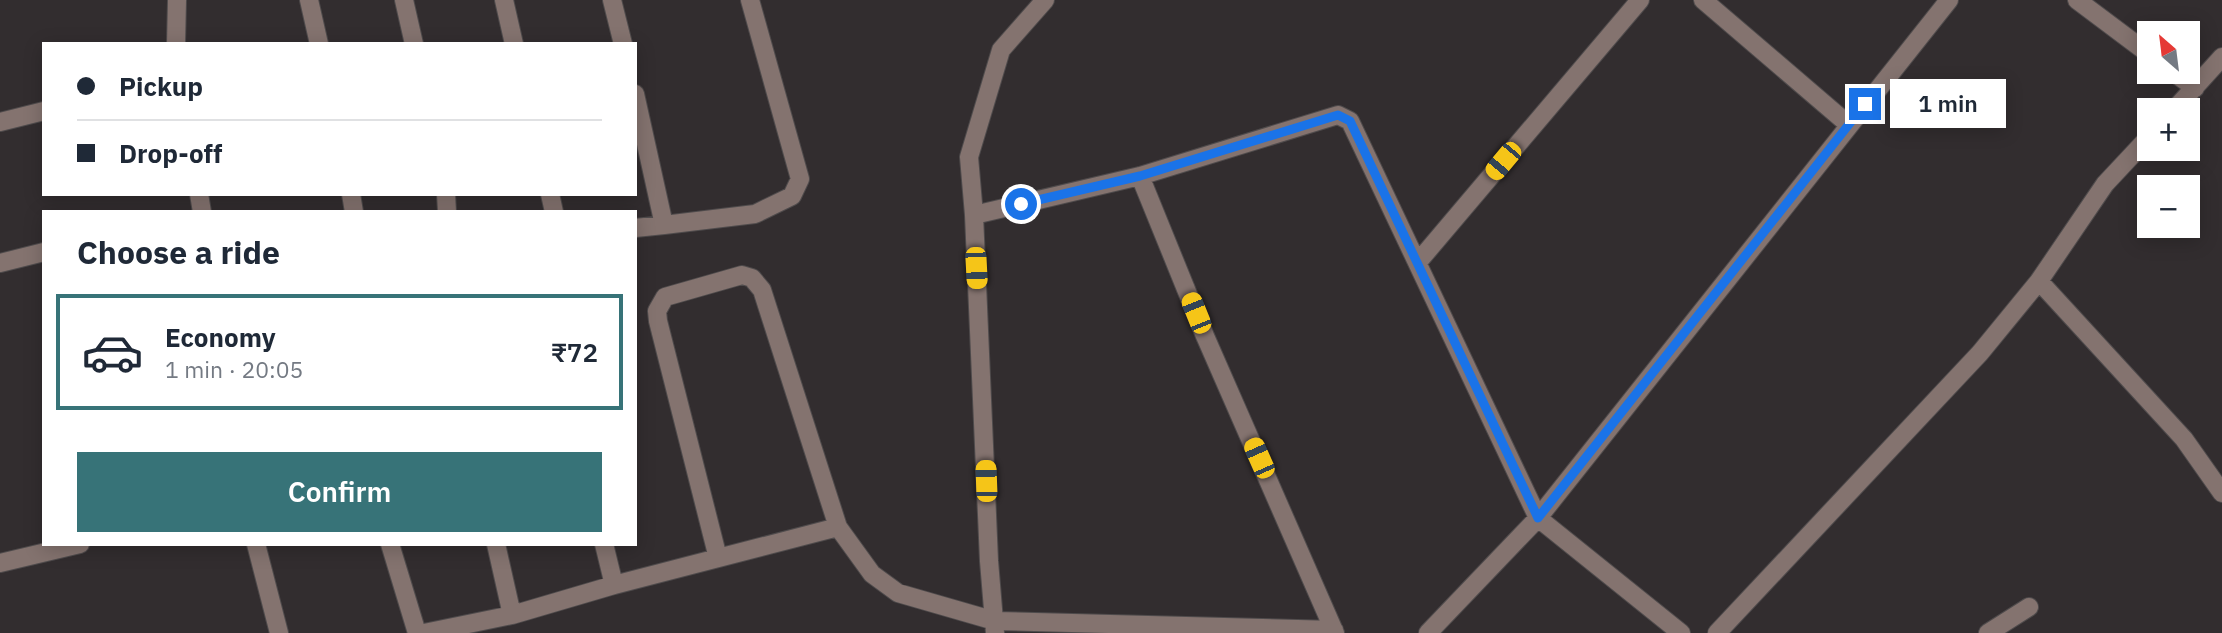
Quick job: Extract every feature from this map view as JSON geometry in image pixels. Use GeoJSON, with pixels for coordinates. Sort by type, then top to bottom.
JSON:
{"type":"FeatureCollection","features":[{"type":"Feature","properties":{"kind":"street"},"geometry":{"type":"LineString","coordinates":[[176,42],[177,0]]}},
{"type":"Feature","properties":{"kind":"street"},"geometry":{"type":"LineString","coordinates":[[309,0],[318,42]]}},
{"type":"Feature","properties":{"kind":"street"},"geometry":{"type":"LineString","coordinates":[[404,0],[414,42]]}},
{"type":"Feature","properties":{"kind":"street"},"geometry":{"type":"LineString","coordinates":[[504,0],[514,42]]}},
{"type":"Feature","properties":{"kind":"street"},"geometry":{"type":"LineString","coordinates":[[612,0],[622,42]]}},
{"type":"Feature","properties":{"kind":"street"},"geometry":{"type":"LineString","coordinates":[[637,229],[755,214],[792,196],[800,179],[750,0]]}},
{"type":"Feature","properties":{"kind":"street"},"geometry":{"type":"LineString","coordinates":[[995,627],[989,561],[974,215],[969,157],[1001,50],[1045,0]]}},
{"type":"Feature","properties":{"kind":"street"},"geometry":{"type":"LineString","coordinates":[[1418,262],[1640,0]]}},
{"type":"Feature","properties":{"kind":"street"},"geometry":{"type":"LineString","coordinates":[[1703,0],[1849,125]]}},
{"type":"Feature","properties":{"kind":"street"},"geometry":{"type":"LineString","coordinates":[[1428,633],[1538,518],[1950,0]]}},
{"type":"Feature","properties":{"kind":"street"},"geometry":{"type":"LineString","coordinates":[[2077,0],[2137,45]]}},
{"type":"Feature","properties":{"kind":"street"},"geometry":{"type":"LineString","coordinates":[[2185,98],[2222,57]]}},
{"type":"Feature","properties":{"kind":"street"},"geometry":{"type":"LineString","coordinates":[[2190,84],[2195,88]]}},
{"type":"Feature","properties":{"kind":"street"},"geometry":{"type":"LineString","coordinates":[[637,103],[664,225]]}},
{"type":"Feature","properties":{"kind":"street"},"geometry":{"type":"LineString","coordinates":[[0,122],[42,112]]}},
{"type":"Feature","properties":{"kind":"street"},"geometry":{"type":"LineString","coordinates":[[974,215],[1140,176],[1338,115],[1350,121],[1538,518],[1681,633]]}},
{"type":"Feature","properties":{"kind":"street"},"geometry":{"type":"LineString","coordinates":[[1717,633],[1980,354],[2039,281],[2105,184],[2137,150]]}},
{"type":"Feature","properties":{"kind":"street"},"geometry":{"type":"LineString","coordinates":[[718,558],[657,311],[665,298],[742,275],[752,278],[762,290],[838,527],[873,573],[898,593],[995,627],[1335,631],[1205,336],[1140,176]]}},
{"type":"Feature","properties":{"kind":"street"},"geometry":{"type":"LineString","coordinates":[[0,263],[42,252]]}},
{"type":"Feature","properties":{"kind":"street"},"geometry":{"type":"LineString","coordinates":[[2039,281],[2184,439],[2222,493]]}},
{"type":"Feature","properties":{"kind":"street"},"geometry":{"type":"LineString","coordinates":[[424,633],[512,615],[614,585],[838,527]]}},
{"type":"Feature","properties":{"kind":"street"},"geometry":{"type":"LineString","coordinates":[[0,563],[72,546]]}},
{"type":"Feature","properties":{"kind":"street"},"geometry":{"type":"LineString","coordinates":[[256,546],[278,633]]}},
{"type":"Feature","properties":{"kind":"street"},"geometry":{"type":"LineString","coordinates":[[391,546],[416,633]]}},
{"type":"Feature","properties":{"kind":"street"},"geometry":{"type":"LineString","coordinates":[[496,546],[512,615]]}},
{"type":"Feature","properties":{"kind":"street"},"geometry":{"type":"LineString","coordinates":[[604,546],[614,585]]}},
{"type":"Feature","properties":{"kind":"street"},"geometry":{"type":"LineString","coordinates":[[1988,633],[2029,607]]}},
{"type":"Feature","properties":{"kind":"route"},"geometry":{"type":"LineString","coordinates":[[1021,204],[1140,176],[1338,115],[1350,121],[1538,518],[1865,104]]}}]}
